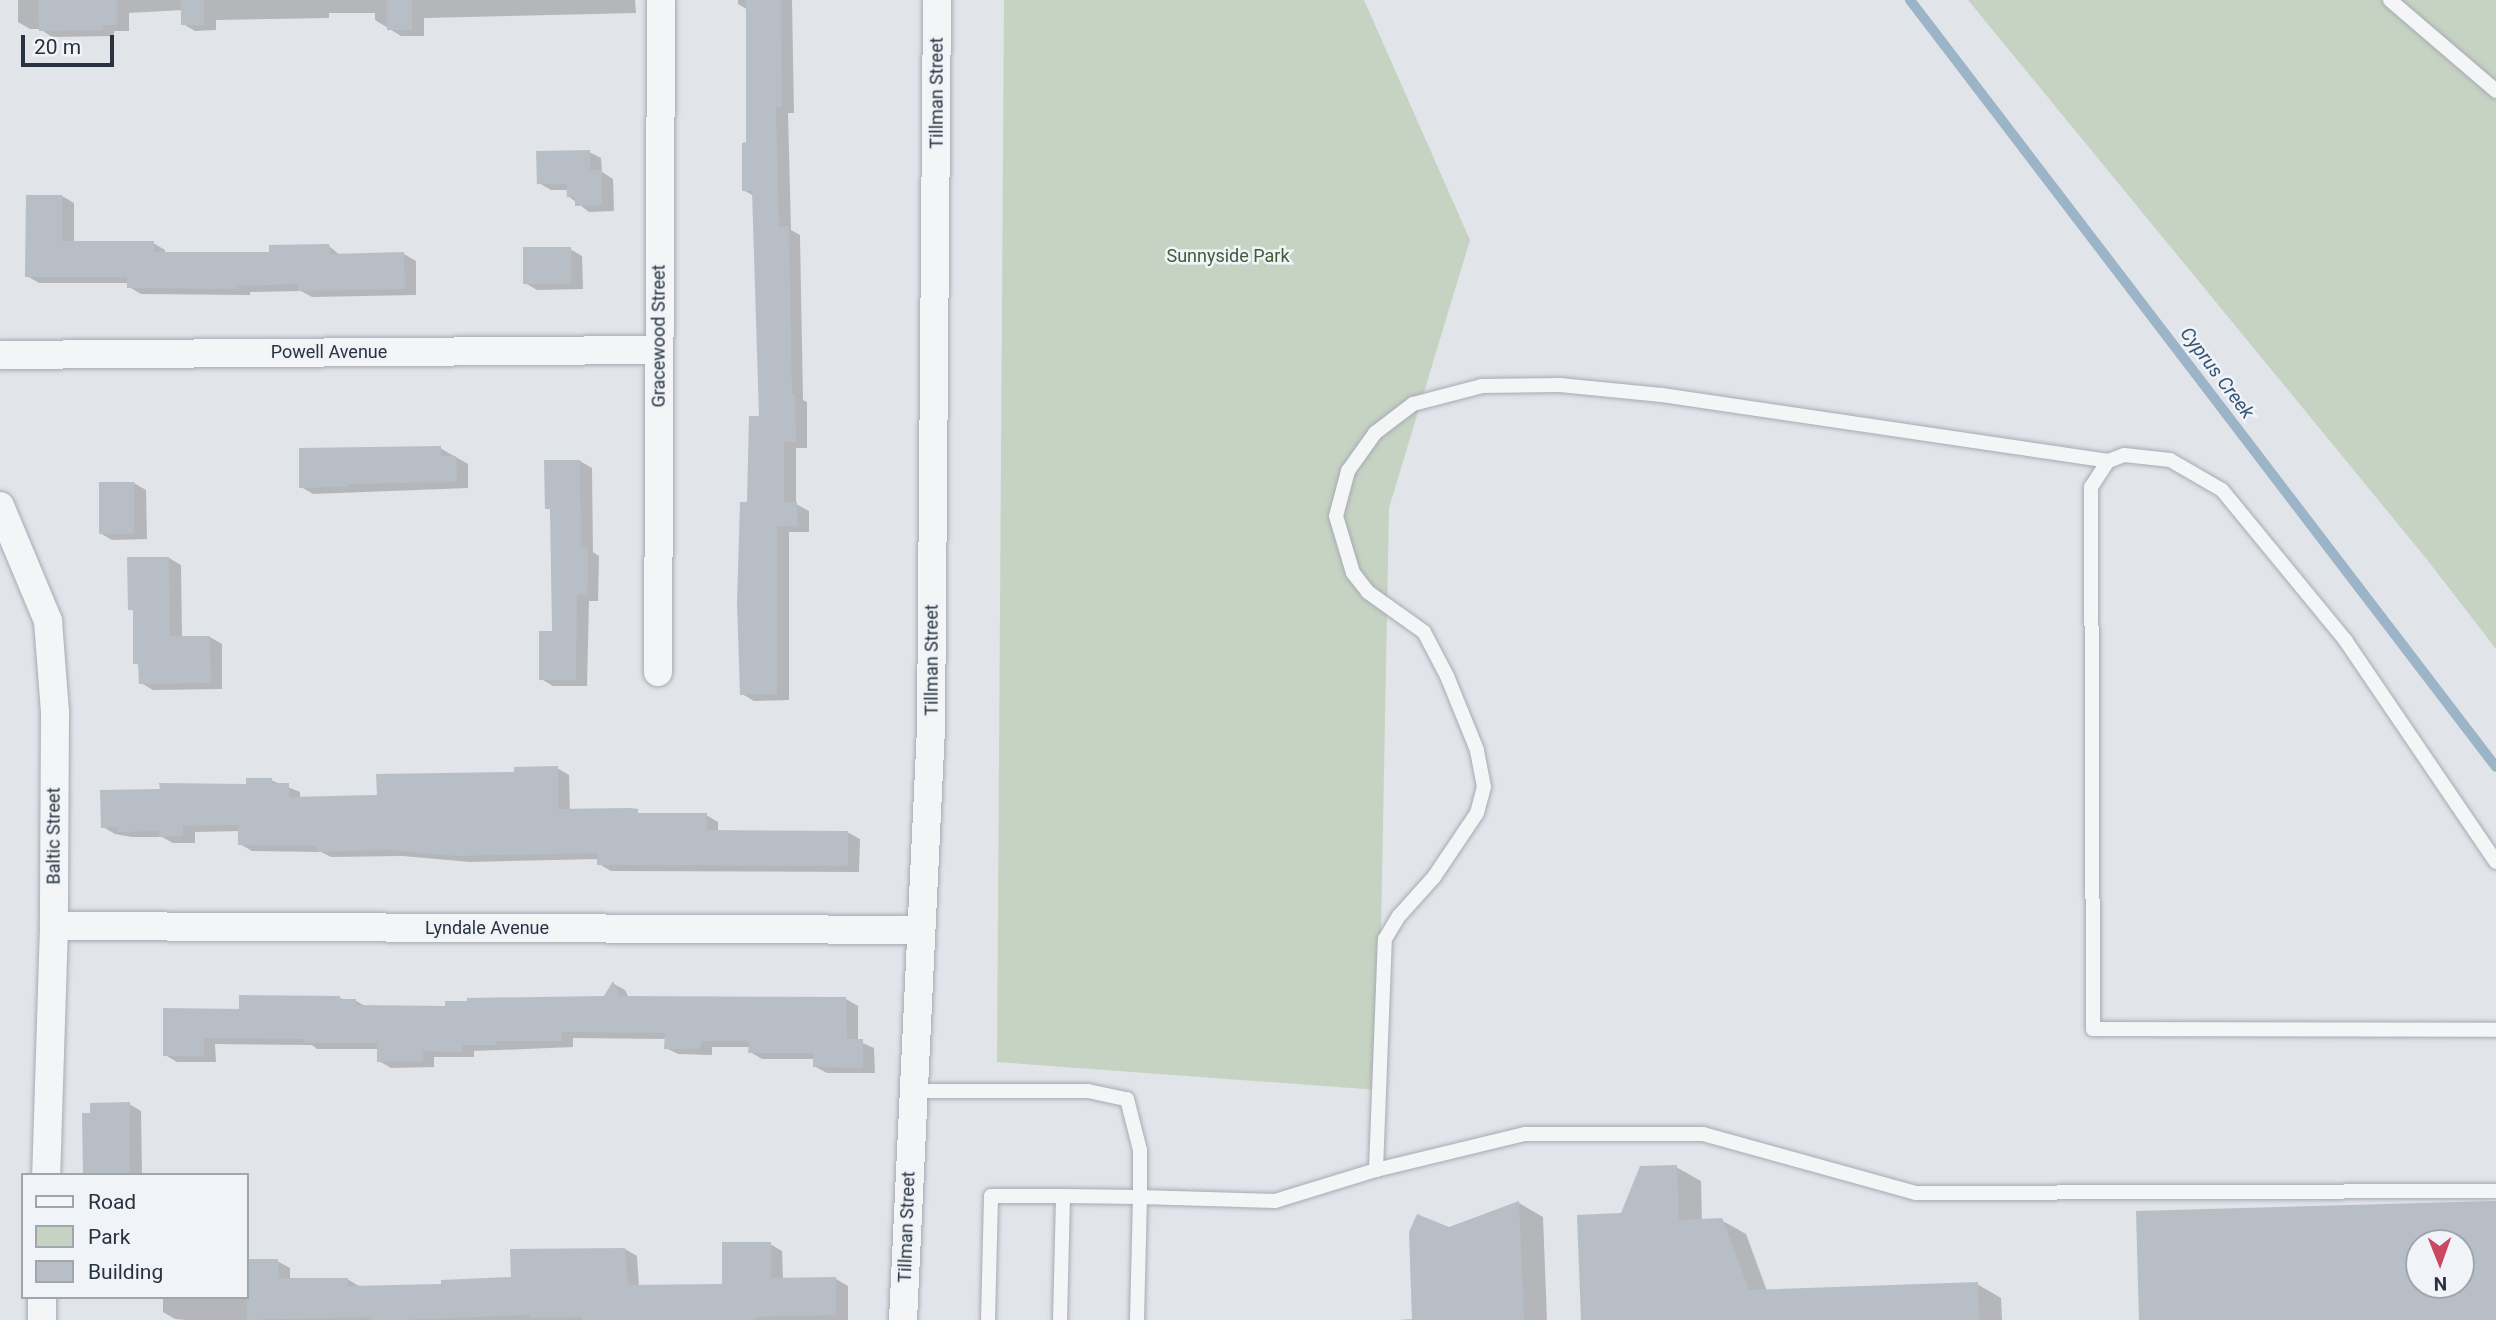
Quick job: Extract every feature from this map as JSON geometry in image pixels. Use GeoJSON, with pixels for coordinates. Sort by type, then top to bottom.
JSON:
{"type":"FeatureCollection","features":[{"type":"Feature","properties":{"kind":"street","name":"Gracewood Street"},"geometry":{"type":"LineString","coordinates":[[658,672],[661,0]]}},
{"type":"Feature","properties":{"kind":"street","name":"Tillman Street"},"geometry":{"type":"LineString","coordinates":[[903,1320],[931,727],[937,0]]}},
{"type":"Feature","properties":{"kind":"street","name":"Powell Avenue"},"geometry":{"type":"LineString","coordinates":[[0,355],[659,350]]}},
{"type":"Feature","properties":{"kind":"street","name":"Baltic Street"},"geometry":{"type":"LineString","coordinates":[[0,506],[48,621],[55,713],[54,926],[46,1173]]}},
{"type":"Feature","properties":{"kind":"street","name":"Lyndale Avenue"},"geometry":{"type":"LineString","coordinates":[[54,926],[921,930]]}},
{"type":"Feature","properties":{"kind":"street"},"geometry":{"type":"LineString","coordinates":[[42,1320],[43,1299]]}},
{"type":"Feature","properties":{"kind":"lane"},"geometry":{"type":"LineString","coordinates":[[2390,0],[2496,91]]}},
{"type":"Feature","properties":{"kind":"lane"},"geometry":{"type":"LineString","coordinates":[[1376,1170],[1384,939],[1399,916],[1434,877],[1477,813],[1484,787],[1477,750],[1447,676],[1424,632],[1368,592],[1360,583],[1353,573],[1336,516],[1348,471],[1375,433],[1413,404],[1482,386],[1560,385],[1662,395],[2108,461],[2124,455],[2170,460],[2222,490],[2346,641],[2496,862]]}},
{"type":"Feature","properties":{"kind":"lane"},"geometry":{"type":"LineString","coordinates":[[2108,461],[2091,487],[2093,1029],[2496,1030]]}},
{"type":"Feature","properties":{"kind":"lane"},"geometry":{"type":"LineString","coordinates":[[912,1091],[1088,1091],[1127,1099],[1140,1150],[1137,1320]]}},
{"type":"Feature","properties":{"kind":"lane"},"geometry":{"type":"LineString","coordinates":[[988,1320],[991,1196],[1275,1201],[1376,1170],[1525,1134],[1703,1134],[1916,1193],[2496,1191]]}},
{"type":"Feature","properties":{"kind":"lane"},"geometry":{"type":"LineString","coordinates":[[1060,1320],[1063,1196]]}},
{"type":"Feature","properties":{"kind":"green space","name":"Sunnyside Park"},"geometry":{"type":"Polygon","coordinates":[[[1004,0],[1364,0],[1470,240],[1389,508],[1378,1090],[997,1062],[1004,0]]]}},
{"type":"Feature","properties":{"kind":"green space"},"geometry":{"type":"Polygon","coordinates":[[[1968,0],[2496,0],[2496,649],[2425,557],[1968,0]]]}},
{"type":"Feature","properties":{"kind":"building"},"geometry":{"type":"Polygon","coordinates":[[[38,0],[117,0],[117,25],[103,25],[103,30],[39,31],[38,0]]]}},
{"type":"Feature","properties":{"kind":"building"},"geometry":{"type":"Polygon","coordinates":[[[181,0],[204,0],[204,25],[181,25],[181,0]]]}},
{"type":"Feature","properties":{"kind":"building"},"geometry":{"type":"Polygon","coordinates":[[[387,0],[412,0],[412,30],[387,30],[387,0]]]}},
{"type":"Feature","properties":{"kind":"building"},"geometry":{"type":"Polygon","coordinates":[[[746,0],[781,0],[782,107],[776,107],[779,227],[789,226],[792,394],[795,394],[796,442],[784,442],[784,502],[797,502],[798,526],[777,526],[777,694],[740,695],[737,603],[740,502],[747,502],[749,416],[759,416],[752,191],[742,191],[742,143],[746,142],[746,0]]]}},
{"type":"Feature","properties":{"kind":"building"},"geometry":{"type":"Polygon","coordinates":[[[590,150],[590,170],[602,170],[602,205],[575,206],[575,197],[567,197],[566,184],[537,184],[536,151],[590,150]]]}},
{"type":"Feature","properties":{"kind":"building"},"geometry":{"type":"Polygon","coordinates":[[[26,195],[62,195],[62,241],[154,241],[154,252],[269,252],[269,245],[329,244],[330,254],[404,252],[405,289],[298,291],[298,284],[238,286],[238,289],[127,288],[127,277],[25,277],[26,195]]]}},
{"type":"Feature","properties":{"kind":"building"},"geometry":{"type":"Polygon","coordinates":[[[523,247],[571,247],[571,284],[523,284],[523,247]]]}},
{"type":"Feature","properties":{"kind":"building"},"geometry":{"type":"Polygon","coordinates":[[[441,446],[441,456],[456,456],[457,482],[347,484],[347,487],[299,488],[299,448],[441,446]]]}},
{"type":"Feature","properties":{"kind":"building"},"geometry":{"type":"Polygon","coordinates":[[[544,460],[580,460],[581,547],[588,547],[588,574],[587,595],[577,595],[576,680],[539,680],[539,631],[552,631],[550,509],[545,509],[544,460]]]}},
{"type":"Feature","properties":{"kind":"building"},"geometry":{"type":"Polygon","coordinates":[[[99,482],[134,482],[134,534],[99,534],[99,482]]]}},
{"type":"Feature","properties":{"kind":"building"},"geometry":{"type":"Polygon","coordinates":[[[127,557],[169,557],[170,636],[210,636],[211,683],[139,684],[138,664],[133,664],[133,610],[128,610],[127,557]]]}},
{"type":"Feature","properties":{"kind":"building"},"geometry":{"type":"Polygon","coordinates":[[[558,766],[558,809],[630,808],[638,809],[638,813],[707,813],[707,830],[848,831],[848,866],[597,865],[597,853],[457,856],[388,850],[317,852],[317,846],[238,845],[238,825],[183,826],[183,836],[159,837],[159,831],[118,832],[118,827],[101,828],[100,790],[160,789],[159,783],[246,784],[246,778],[272,778],[272,783],[289,783],[289,797],[377,795],[376,774],[514,772],[514,767],[558,766]]]}},
{"type":"Feature","properties":{"kind":"building"},"geometry":{"type":"Polygon","coordinates":[[[613,981],[620,996],[846,997],[847,1039],[863,1039],[863,1068],[813,1067],[813,1053],[748,1053],[749,1041],[701,1041],[700,1049],[664,1049],[665,1033],[562,1032],[562,1041],[496,1041],[496,1045],[463,1045],[462,1052],[423,1051],[423,1061],[377,1062],[377,1043],[304,1043],[304,1039],[204,1038],[204,1056],[163,1056],[163,1008],[239,1009],[239,995],[340,996],[340,999],[356,999],[356,1005],[445,1006],[445,1001],[467,1001],[467,998],[604,996],[613,981]]]}},
{"type":"Feature","properties":{"kind":"building"},"geometry":{"type":"Polygon","coordinates":[[[130,1102],[130,1173],[83,1173],[82,1113],[90,1113],[90,1103],[130,1102]]]}},
{"type":"Feature","properties":{"kind":"building"},"geometry":{"type":"Polygon","coordinates":[[[1677,1165],[1679,1220],[1722,1218],[1749,1290],[1978,1282],[1979,1320],[1581,1320],[1577,1215],[1621,1213],[1640,1166],[1677,1165]]]}},
{"type":"Feature","properties":{"kind":"building"},"geometry":{"type":"Polygon","coordinates":[[[1519,1201],[1524,1320],[1412,1320],[1409,1232],[1417,1214],[1449,1227],[1519,1201]]]}},
{"type":"Feature","properties":{"kind":"building"},"geometry":{"type":"Polygon","coordinates":[[[2496,1201],[2496,1320],[2139,1320],[2136,1211],[2496,1201]]]}},
{"type":"Feature","properties":{"kind":"building"},"geometry":{"type":"Polygon","coordinates":[[[722,1242],[771,1242],[771,1278],[836,1277],[836,1315],[755,1317],[755,1320],[582,1320],[582,1317],[530,1318],[530,1315],[400,1320],[372,1320],[372,1317],[247,1320],[248,1259],[278,1259],[279,1278],[348,1278],[348,1286],[441,1284],[441,1280],[511,1277],[510,1249],[625,1248],[628,1285],[722,1284],[722,1242]]]}},
{"type":"Feature","properties":{"kind":"waterway","name":"Cyprus Creek"},"geometry":{"type":"LineString","coordinates":[[1910,0],[2496,767]]}}]}
